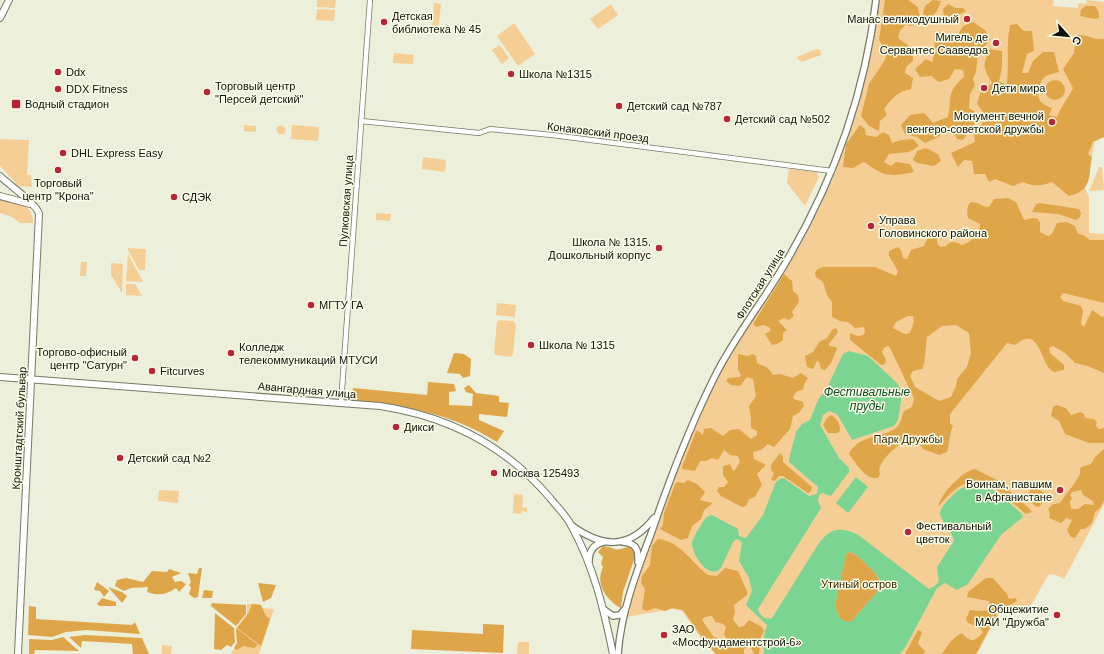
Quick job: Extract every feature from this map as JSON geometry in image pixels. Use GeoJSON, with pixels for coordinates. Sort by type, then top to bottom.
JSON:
{"type":"FeatureCollection","features":[{"type":"Feature","properties":{"kind":"main road"},"geometry":{"type":"LineString","coordinates":[[0,18],[10,0]]}},
{"type":"Feature","properties":{"kind":"main road"},"geometry":{"type":"LineString","coordinates":[[0,176],[34,205]]}},
{"type":"Feature","properties":{"kind":"main road"},"geometry":{"type":"LineString","coordinates":[[0,196],[34,205]]}},
{"type":"Feature","properties":{"kind":"main road","name":"Кронштадтский бульвар"},"geometry":{"type":"LineString","coordinates":[[18,654],[39,226],[38,210],[34,205]]}},
{"type":"Feature","properties":{"kind":"main road","name":"Авангардная улица"},"geometry":{"type":"LineString","coordinates":[[0,377],[380,406],[414,412],[447,423],[489,444],[527,474],[545,493],[571,525],[589,561],[603,609],[613,654]]}},
{"type":"Feature","properties":{"kind":"street","name":"Пулковская улица"},"geometry":{"type":"LineString","coordinates":[[341,403],[370,0]]}},
{"type":"Feature","properties":{"kind":"street","name":"Флотская улица"},"geometry":{"type":"LineString","coordinates":[[618,654],[625,608],[657,514],[682,450],[716,375],[806,228],[832,171],[848,130],[862,81],[876,0]]}},
{"type":"Feature","properties":{"kind":"street","name":"Конаковский проезд"},"geometry":{"type":"LineString","coordinates":[[361,121],[479,133],[490,129],[552,135],[832,171]]}},
{"type":"Feature","properties":{"kind":"street","name":"Авангардная улица"},"geometry":{"type":"LineString","coordinates":[[571,525],[590,538],[608,542],[621,542],[640,534],[657,514]]}},
{"type":"Feature","properties":{"kind":"street"},"geometry":{"type":"LineString","coordinates":[[589,561],[592,548],[601,543],[608,542]]}},
{"type":"Feature","properties":{"kind":"street","name":"Флотская улица"},"geometry":{"type":"LineString","coordinates":[[621,542],[632,544],[638,550],[637,570]]}},
{"type":"Feature","properties":{"kind":"street"},"geometry":{"type":"LineString","coordinates":[[603,609],[610,615],[617,616],[625,608]]}},
{"type":"Feature","properties":{"kind":"green space"},"geometry":{"type":"Polygon","coordinates":[[[317,0],[336,0],[335,8],[317,7],[317,0]]]}},
{"type":"Feature","properties":{"kind":"green space","name":"Парк Дружбы"},"geometry":{"type":"Polygon","coordinates":[[[879,0],[1054,0],[1053,6],[1078,8],[1078,3],[1086,4],[1087,0],[1104,2],[1104,137],[1095,140],[1085,188],[1089,197],[1089,233],[1104,234],[1104,504],[1064,579],[1054,574],[1048,575],[1032,604],[1018,611],[1000,612],[977,654],[715,654],[703,641],[682,611],[673,609],[626,617],[630,601],[684,450],[703,406],[726,362],[793,258],[810,228],[838,166],[860,101],[875,34],[879,0]]]}},
{"type":"Feature","properties":{"kind":"green space"},"geometry":{"type":"Polygon","coordinates":[[[885,0],[908,0],[918,7],[920,18],[912,26],[905,25],[900,31],[898,38],[913,49],[913,61],[906,67],[905,73],[913,78],[911,89],[898,94],[887,105],[884,109],[887,115],[880,121],[879,131],[869,126],[861,116],[869,84],[885,60],[887,53],[879,40],[885,0]]]}},
{"type":"Feature","properties":{"kind":"green space"},"geometry":{"type":"Polygon","coordinates":[[[933,0],[941,1],[937,11],[926,23],[921,21],[925,6],[933,0]]]}},
{"type":"Feature","properties":{"kind":"green space"},"geometry":{"type":"Polygon","coordinates":[[[434,3],[441,4],[438,33],[427,32],[428,26],[432,26],[434,3]]]}},
{"type":"Feature","properties":{"kind":"green space"},"geometry":{"type":"Polygon","coordinates":[[[611,4],[618,15],[598,29],[590,19],[611,4]]]}},
{"type":"Feature","properties":{"kind":"green space"},"geometry":{"type":"Polygon","coordinates":[[[948,4],[955,8],[963,8],[966,11],[957,16],[944,17],[943,9],[948,4]]]}},
{"type":"Feature","properties":{"kind":"green space"},"geometry":{"type":"Polygon","coordinates":[[[1085,6],[1095,6],[1099,13],[1099,18],[1094,19],[1080,16],[1081,10],[1085,6]]]}},
{"type":"Feature","properties":{"kind":"green space"},"geometry":{"type":"Polygon","coordinates":[[[317,9],[335,10],[334,21],[316,20],[317,9]]]}},
{"type":"Feature","properties":{"kind":"green space"},"geometry":{"type":"Polygon","coordinates":[[[973,22],[985,30],[990,39],[978,52],[976,72],[973,79],[975,85],[970,94],[969,108],[977,113],[976,122],[963,140],[957,139],[953,129],[944,127],[939,137],[925,143],[917,137],[905,134],[901,125],[910,115],[924,113],[933,123],[948,117],[952,91],[958,82],[964,77],[963,70],[955,69],[949,79],[939,82],[931,76],[920,77],[915,69],[926,59],[932,62],[935,40],[938,32],[956,38],[963,26],[973,22]]]}},
{"type":"Feature","properties":{"kind":"green space"},"geometry":{"type":"Polygon","coordinates":[[[514,23],[535,54],[518,66],[497,36],[514,23]]]}},
{"type":"Feature","properties":{"kind":"green space"},"geometry":{"type":"Polygon","coordinates":[[[1017,24],[1024,31],[1032,31],[1034,51],[1027,54],[1022,73],[1028,73],[1033,61],[1043,52],[1054,52],[1059,72],[1048,75],[1044,78],[1040,83],[1038,96],[1046,106],[1052,108],[1049,115],[1057,117],[1060,109],[1073,88],[1063,69],[1074,53],[1076,35],[1104,39],[1104,137],[1093,142],[1088,154],[1092,157],[1086,186],[1077,193],[1069,196],[1052,182],[1030,185],[1023,182],[1013,186],[995,179],[989,182],[985,174],[974,174],[972,161],[964,160],[958,167],[951,153],[975,142],[974,135],[982,124],[984,113],[977,104],[980,93],[992,83],[985,70],[985,63],[990,49],[1002,51],[1002,67],[999,82],[1007,84],[1010,25],[1017,24]]]}},
{"type":"Feature","properties":{"kind":"green space"},"geometry":{"type":"Polygon","coordinates":[[[500,45],[509,58],[502,64],[492,50],[500,45]]]}},
{"type":"Feature","properties":{"kind":"green space"},"geometry":{"type":"Polygon","coordinates":[[[816,49],[820,50],[821,55],[802,62],[797,57],[816,49]]]}},
{"type":"Feature","properties":{"kind":"green space"},"geometry":{"type":"Polygon","coordinates":[[[394,53],[414,55],[413,64],[393,63],[394,53]]]}},
{"type":"Feature","properties":{"kind":"green space"},"geometry":{"type":"Polygon","coordinates":[[[1055,80],[1062,83],[1065,90],[1062,97],[1055,100],[1048,97],[1045,90],[1048,83],[1055,80]]]}},
{"type":"Feature","properties":{"kind":"green space"},"geometry":{"type":"Polygon","coordinates":[[[244,125],[256,126],[256,132],[244,131],[244,125]]]}},
{"type":"Feature","properties":{"kind":"green space"},"geometry":{"type":"Polygon","coordinates":[[[292,125],[319,127],[318,141],[291,139],[292,125]]]}},
{"type":"Feature","properties":{"kind":"green space"},"geometry":{"type":"Polygon","coordinates":[[[860,125],[865,129],[866,135],[876,137],[883,132],[889,135],[892,143],[901,140],[913,139],[919,146],[909,152],[889,154],[884,162],[891,166],[896,162],[910,164],[914,172],[899,175],[882,173],[864,162],[853,168],[843,167],[846,144],[860,125]]]}},
{"type":"Feature","properties":{"kind":"green space"},"geometry":{"type":"Polygon","coordinates":[[[279,126],[283,126],[285,130],[283,134],[279,134],[277,132],[277,128],[279,126]]]}},
{"type":"Feature","properties":{"kind":"green space"},"geometry":{"type":"Polygon","coordinates":[[[0,139],[29,140],[27,175],[31,175],[32,187],[19,186],[0,166],[0,139]]]}},
{"type":"Feature","properties":{"kind":"green space"},"geometry":{"type":"Polygon","coordinates":[[[926,148],[938,154],[941,161],[934,166],[917,163],[913,160],[917,151],[926,148]]]}},
{"type":"Feature","properties":{"kind":"green space"},"geometry":{"type":"Polygon","coordinates":[[[423,157],[446,160],[445,172],[422,169],[423,157]]]}},
{"type":"Feature","properties":{"kind":"green space"},"geometry":{"type":"Polygon","coordinates":[[[1099,167],[1102,167],[1104,190],[1089,191],[1099,167]]]}},
{"type":"Feature","properties":{"kind":"green space"},"geometry":{"type":"Polygon","coordinates":[[[789,169],[816,172],[819,177],[805,206],[787,183],[789,169]]]}},
{"type":"Feature","properties":{"kind":"green space"},"geometry":{"type":"Polygon","coordinates":[[[0,198],[17,203],[27,208],[32,216],[33,223],[20,223],[12,217],[0,213],[0,198]]]}},
{"type":"Feature","properties":{"kind":"green space"},"geometry":{"type":"Polygon","coordinates":[[[1008,198],[1016,202],[1024,220],[1033,218],[1038,219],[1040,223],[1040,232],[1048,236],[1052,234],[1057,223],[1067,222],[1075,226],[1078,234],[1083,235],[1090,240],[1104,240],[1104,303],[1063,293],[1060,297],[1063,301],[1081,306],[1083,311],[1081,324],[1084,327],[1092,310],[1102,317],[1104,316],[1104,373],[1088,366],[1075,363],[1065,353],[1053,346],[1049,348],[1050,353],[1064,365],[1064,370],[1055,372],[1046,364],[1040,349],[1031,339],[1024,339],[1015,345],[1007,343],[950,414],[950,423],[953,426],[947,452],[939,455],[923,449],[915,438],[911,437],[901,443],[885,458],[879,469],[880,474],[878,478],[873,478],[861,470],[849,454],[853,447],[866,439],[887,433],[898,426],[904,411],[912,407],[914,398],[888,346],[884,348],[882,352],[886,360],[885,364],[881,365],[850,340],[850,333],[858,336],[863,335],[865,332],[864,327],[855,328],[848,322],[840,321],[832,317],[832,302],[827,295],[823,282],[816,277],[815,272],[823,267],[875,267],[896,276],[898,271],[889,256],[889,251],[898,247],[901,250],[903,258],[907,259],[911,250],[924,246],[930,233],[935,231],[938,245],[941,247],[946,246],[951,242],[962,245],[965,244],[977,235],[980,228],[980,224],[968,218],[967,209],[969,204],[973,202],[989,207],[994,199],[1008,198]],[[908,316],[896,322],[893,328],[905,334],[910,333],[914,318],[913,316],[908,316]],[[956,325],[942,326],[927,337],[924,364],[922,369],[913,371],[910,376],[915,387],[939,401],[951,397],[956,386],[957,379],[967,367],[971,353],[969,333],[956,325]]]}},
{"type":"Feature","properties":{"kind":"green space"},"geometry":{"type":"Polygon","coordinates":[[[1040,203],[1079,209],[1081,213],[1080,217],[1076,220],[1058,214],[1032,212],[1036,204],[1040,203]]]}},
{"type":"Feature","properties":{"kind":"green space"},"geometry":{"type":"Polygon","coordinates":[[[376,213],[391,214],[390,221],[376,220],[376,213]]]}},
{"type":"Feature","properties":{"kind":"green space"},"geometry":{"type":"Polygon","coordinates":[[[127,248],[146,249],[145,270],[139,270],[127,248]]]}},
{"type":"Feature","properties":{"kind":"green space"},"geometry":{"type":"Polygon","coordinates":[[[128,254],[143,282],[126,281],[128,254]]]}},
{"type":"Feature","properties":{"kind":"green space"},"geometry":{"type":"Polygon","coordinates":[[[81,262],[87,262],[86,276],[80,276],[81,262]]]}},
{"type":"Feature","properties":{"kind":"green space"},"geometry":{"type":"Polygon","coordinates":[[[111,263],[123,264],[122,293],[111,275],[111,263]]]}},
{"type":"Feature","properties":{"kind":"green space"},"geometry":{"type":"Polygon","coordinates":[[[784,274],[792,281],[793,291],[798,295],[799,302],[792,312],[794,316],[789,320],[784,318],[778,321],[787,330],[783,333],[783,340],[772,345],[765,334],[770,331],[770,328],[764,325],[756,327],[753,324],[784,274]]]}},
{"type":"Feature","properties":{"kind":"green space"},"geometry":{"type":"Polygon","coordinates":[[[126,284],[135,284],[142,296],[126,295],[126,284]]]}},
{"type":"Feature","properties":{"kind":"green space"},"geometry":{"type":"Polygon","coordinates":[[[497,303],[516,305],[515,317],[496,315],[497,303]]]}},
{"type":"Feature","properties":{"kind":"green space"},"geometry":{"type":"Polygon","coordinates":[[[499,320],[513,321],[516,324],[513,354],[511,357],[496,355],[494,353],[497,322],[499,320]]]}},
{"type":"Feature","properties":{"kind":"green space"},"geometry":{"type":"Polygon","coordinates":[[[836,328],[838,332],[829,344],[829,346],[836,347],[837,349],[831,363],[825,370],[821,369],[819,362],[817,361],[813,369],[807,367],[805,356],[813,352],[819,342],[827,338],[832,330],[836,328]]]}},
{"type":"Feature","properties":{"kind":"green space"},"geometry":{"type":"Polygon","coordinates":[[[454,353],[464,354],[471,359],[470,376],[463,378],[460,374],[447,373],[454,353]]]}},
{"type":"Feature","properties":{"kind":"green space"},"geometry":{"type":"Polygon","coordinates":[[[738,354],[747,356],[753,354],[756,356],[757,363],[768,368],[773,375],[780,374],[793,378],[801,373],[808,378],[803,390],[797,391],[793,397],[794,399],[803,402],[804,406],[799,413],[793,416],[790,429],[774,447],[768,444],[761,450],[753,452],[754,459],[765,464],[765,466],[757,474],[762,485],[755,497],[749,499],[746,506],[742,507],[721,496],[717,491],[719,487],[724,487],[728,482],[723,475],[723,466],[730,464],[733,471],[735,470],[740,462],[738,456],[730,455],[724,450],[718,460],[712,458],[706,461],[700,461],[695,471],[682,469],[696,431],[703,435],[704,429],[711,428],[723,436],[730,430],[739,429],[751,439],[757,435],[757,431],[751,428],[749,406],[756,396],[753,379],[747,377],[740,386],[731,385],[726,381],[728,378],[740,377],[741,375],[738,370],[738,354]]]}},
{"type":"Feature","properties":{"kind":"green space"},"geometry":{"type":"Polygon","coordinates":[[[428,382],[454,384],[456,391],[449,392],[449,405],[472,406],[473,394],[466,392],[464,388],[469,385],[476,393],[499,396],[499,402],[509,403],[507,417],[479,414],[479,420],[504,431],[497,442],[479,432],[445,417],[409,408],[352,400],[353,388],[427,395],[428,382]]]}},
{"type":"Feature","properties":{"kind":"green space"},"geometry":{"type":"Polygon","coordinates":[[[1056,405],[1066,408],[1071,415],[1080,412],[1084,414],[1085,418],[1094,419],[1097,422],[1096,426],[1099,429],[1104,428],[1104,443],[1089,443],[1065,434],[1059,421],[1051,416],[1053,407],[1056,405]]]}},
{"type":"Feature","properties":{"kind":"green space"},"geometry":{"type":"Polygon","coordinates":[[[831,415],[839,423],[840,431],[837,433],[828,433],[823,425],[827,418],[831,415]]]}},
{"type":"Feature","properties":{"kind":"green space"},"geometry":{"type":"Polygon","coordinates":[[[1104,449],[1104,501],[1100,508],[1095,512],[1092,523],[1085,529],[1081,529],[1075,538],[1071,537],[1067,530],[1072,520],[1066,518],[1061,523],[1049,518],[1050,513],[1048,509],[1053,504],[1060,503],[1080,475],[1081,467],[1091,464],[1095,457],[1104,449]],[[1081,490],[1072,492],[1070,495],[1072,498],[1070,502],[1071,509],[1078,509],[1085,504],[1094,505],[1093,501],[1083,495],[1081,490]]]}},
{"type":"Feature","properties":{"kind":"green space"},"geometry":{"type":"Polygon","coordinates":[[[780,453],[783,456],[783,462],[812,487],[811,491],[808,493],[783,476],[779,476],[775,481],[771,480],[774,473],[771,470],[771,465],[780,453]]]}},
{"type":"Feature","properties":{"kind":"green space"},"geometry":{"type":"Polygon","coordinates":[[[975,469],[997,480],[1032,512],[1026,514],[993,488],[983,483],[973,482],[963,485],[938,506],[953,483],[964,474],[975,469]]]}},
{"type":"Feature","properties":{"kind":"green space"},"geometry":{"type":"Polygon","coordinates":[[[688,480],[697,484],[705,492],[700,500],[713,503],[704,510],[701,519],[692,526],[688,538],[681,540],[660,529],[663,525],[664,513],[676,482],[684,483],[688,480]]]}},
{"type":"Feature","properties":{"kind":"green space"},"geometry":{"type":"Polygon","coordinates":[[[1035,487],[1044,493],[1040,498],[1044,501],[1039,507],[1035,506],[1028,498],[1030,490],[1035,487]]]}},
{"type":"Feature","properties":{"kind":"green space"},"geometry":{"type":"Polygon","coordinates":[[[159,490],[179,491],[178,503],[158,501],[159,490]]]}},
{"type":"Feature","properties":{"kind":"green space"},"geometry":{"type":"Polygon","coordinates":[[[514,494],[523,495],[522,507],[527,508],[527,512],[522,511],[521,514],[513,513],[514,494]]]}},
{"type":"Feature","properties":{"kind":"green space"},"geometry":{"type":"Polygon","coordinates":[[[658,539],[673,544],[685,553],[708,575],[717,576],[725,568],[738,571],[747,591],[747,595],[734,605],[735,612],[733,620],[739,627],[744,626],[749,620],[762,627],[764,631],[761,637],[759,654],[754,654],[750,646],[744,649],[744,654],[716,654],[704,640],[683,610],[672,608],[665,611],[655,608],[646,611],[642,609],[645,589],[641,583],[642,576],[650,565],[652,546],[658,539]],[[712,616],[705,617],[702,620],[713,636],[734,648],[735,641],[726,638],[724,634],[726,627],[723,624],[715,622],[712,616]]]}},
{"type":"Feature","properties":{"kind":"green space"},"geometry":{"type":"Polygon","coordinates":[[[603,546],[618,549],[631,546],[636,554],[623,592],[621,608],[611,601],[603,591],[601,585],[600,579],[603,567],[601,564],[603,557],[598,552],[603,546]]]}},
{"type":"Feature","properties":{"kind":"green space","name":"Утиный остров"},"geometry":{"type":"Polygon","coordinates":[[[849,552],[853,553],[868,565],[880,580],[881,584],[877,592],[851,622],[844,621],[839,617],[835,606],[846,554],[849,552]]]}},
{"type":"Feature","properties":{"kind":"green space"},"geometry":{"type":"Polygon","coordinates":[[[199,568],[202,568],[198,597],[194,598],[189,594],[191,588],[189,585],[191,582],[188,573],[197,574],[199,568]]]}},
{"type":"Feature","properties":{"kind":"green space"},"geometry":{"type":"Polygon","coordinates":[[[169,569],[181,573],[172,577],[175,582],[181,581],[186,584],[179,592],[176,588],[162,594],[155,594],[147,592],[148,587],[131,588],[124,591],[115,586],[117,580],[126,578],[143,582],[152,571],[167,572],[169,569]]]}},
{"type":"Feature","properties":{"kind":"green space"},"geometry":{"type":"Polygon","coordinates":[[[986,578],[993,578],[1007,594],[1009,599],[1016,598],[1017,601],[998,612],[976,654],[942,654],[950,642],[962,633],[970,640],[973,640],[978,638],[983,632],[980,628],[968,623],[966,619],[970,610],[991,610],[989,601],[967,597],[968,592],[986,578]]]}},
{"type":"Feature","properties":{"kind":"green space"},"geometry":{"type":"Polygon","coordinates":[[[97,582],[109,591],[104,597],[100,591],[94,590],[97,582]]]}},
{"type":"Feature","properties":{"kind":"green space"},"geometry":{"type":"Polygon","coordinates":[[[258,583],[276,585],[271,598],[263,602],[258,583]]]}},
{"type":"Feature","properties":{"kind":"green space"},"geometry":{"type":"Polygon","coordinates":[[[108,587],[122,592],[127,596],[122,603],[108,587]]]}},
{"type":"Feature","properties":{"kind":"green space"},"geometry":{"type":"Polygon","coordinates":[[[204,590],[213,591],[212,598],[202,598],[204,590]]]}},
{"type":"Feature","properties":{"kind":"green space"},"geometry":{"type":"Polygon","coordinates":[[[102,598],[116,602],[116,606],[100,606],[97,604],[102,598]]]}},
{"type":"Feature","properties":{"kind":"green space"},"geometry":{"type":"Polygon","coordinates":[[[212,603],[246,605],[246,614],[236,626],[211,606],[212,603]]]}},
{"type":"Feature","properties":{"kind":"green space"},"geometry":{"type":"Polygon","coordinates":[[[247,604],[259,604],[262,608],[274,609],[259,654],[231,654],[237,643],[236,628],[247,614],[247,604]]]}},
{"type":"Feature","properties":{"kind":"green space"},"geometry":{"type":"Polygon","coordinates":[[[252,604],[261,605],[266,616],[270,619],[261,646],[237,628],[248,614],[252,604]]]}},
{"type":"Feature","properties":{"kind":"green space"},"geometry":{"type":"Polygon","coordinates":[[[29,606],[36,607],[36,619],[132,625],[135,622],[140,634],[87,630],[66,632],[52,637],[28,635],[29,606]]]}},
{"type":"Feature","properties":{"kind":"green space"},"geometry":{"type":"Polygon","coordinates":[[[215,613],[234,628],[235,642],[231,647],[227,645],[221,650],[214,649],[215,613]]]}},
{"type":"Feature","properties":{"kind":"green space"},"geometry":{"type":"Polygon","coordinates":[[[483,624],[504,625],[503,653],[411,649],[412,630],[483,634],[483,624]]]}},
{"type":"Feature","properties":{"kind":"green space"},"geometry":{"type":"Polygon","coordinates":[[[236,628],[258,645],[254,648],[243,646],[237,650],[234,648],[237,643],[236,628]]]}},
{"type":"Feature","properties":{"kind":"green space"},"geometry":{"type":"Polygon","coordinates":[[[918,630],[922,632],[918,644],[925,651],[924,654],[905,654],[918,630]]]}},
{"type":"Feature","properties":{"kind":"green space"},"geometry":{"type":"Polygon","coordinates":[[[85,635],[142,638],[149,654],[133,654],[132,644],[82,641],[81,648],[69,637],[85,635]]]}},
{"type":"Feature","properties":{"kind":"green space"},"geometry":{"type":"Polygon","coordinates":[[[63,637],[79,651],[35,650],[34,654],[29,654],[29,639],[52,640],[63,637]]]}},
{"type":"Feature","properties":{"kind":"green space"},"geometry":{"type":"Polygon","coordinates":[[[518,642],[529,642],[529,654],[517,654],[518,642]]]}},
{"type":"Feature","properties":{"kind":"green space"},"geometry":{"type":"Polygon","coordinates":[[[162,645],[172,646],[171,654],[162,654],[162,645]]]}},
{"type":"Feature","properties":{"kind":"water","name":"Фестивальные пруды"},"geometry":{"type":"Polygon","coordinates":[[[849,351],[868,356],[898,384],[901,392],[901,401],[898,420],[894,426],[852,440],[837,414],[829,411],[823,415],[820,425],[839,458],[849,468],[849,472],[831,496],[822,493],[819,495],[818,501],[821,508],[758,609],[761,615],[765,618],[772,618],[821,540],[834,531],[844,530],[857,534],[929,589],[937,584],[939,580],[937,567],[954,541],[941,517],[940,512],[948,500],[962,488],[971,485],[980,485],[988,488],[1005,499],[1021,513],[1023,517],[1001,535],[968,584],[957,590],[945,583],[937,588],[906,646],[900,654],[764,654],[763,640],[767,625],[746,605],[752,591],[749,578],[739,561],[742,542],[737,539],[733,542],[721,568],[716,571],[706,569],[694,553],[692,543],[704,520],[708,516],[712,515],[738,529],[739,536],[746,538],[763,515],[776,482],[781,478],[785,479],[809,496],[817,494],[818,487],[789,462],[789,459],[796,432],[802,424],[810,420],[818,400],[828,386],[843,354],[849,351]],[[849,552],[846,554],[835,606],[839,617],[844,621],[851,622],[877,592],[881,583],[872,570],[849,552]]]}},
{"type":"Feature","properties":{"kind":"water"},"geometry":{"type":"Polygon","coordinates":[[[856,477],[868,487],[848,513],[836,503],[856,477]]]}},
{"type":"Feature","properties":{"kind":"place","name":"Манас великодушный"},"geometry":{"type":"Point","coordinates":[967,19]}},
{"type":"Feature","properties":{"kind":"place","name":"Детская библиотека № 45"},"geometry":{"type":"Point","coordinates":[384,22]}},
{"type":"Feature","properties":{"kind":"place","name":"Мигель де Сервантес Сааведра"},"geometry":{"type":"Point","coordinates":[996,43]}},
{"type":"Feature","properties":{"kind":"place","name":"Ddx"},"geometry":{"type":"Point","coordinates":[58,72]}},
{"type":"Feature","properties":{"kind":"place","name":"Школа №1315"},"geometry":{"type":"Point","coordinates":[511,74]}},
{"type":"Feature","properties":{"kind":"place","name":"Дети мира"},"geometry":{"type":"Point","coordinates":[984,88]}},
{"type":"Feature","properties":{"kind":"place","name":"DDX Fitness"},"geometry":{"type":"Point","coordinates":[58,89]}},
{"type":"Feature","properties":{"kind":"place","name":"Торговый центр \"Персей детский\""},"geometry":{"type":"Point","coordinates":[207,92]}},
{"type":"Feature","properties":{"kind":"place","name":"Водный стадион"},"geometry":{"type":"Point","coordinates":[16,104]}},
{"type":"Feature","properties":{"kind":"place","name":"Детский сад №787"},"geometry":{"type":"Point","coordinates":[619,106]}},
{"type":"Feature","properties":{"kind":"place","name":"Детский сад №502"},"geometry":{"type":"Point","coordinates":[727,119]}},
{"type":"Feature","properties":{"kind":"place","name":"Монумент вечной венгеро-советской дружбы"},"geometry":{"type":"Point","coordinates":[1052,122]}},
{"type":"Feature","properties":{"kind":"place","name":"DHL Express Easy"},"geometry":{"type":"Point","coordinates":[63,153]}},
{"type":"Feature","properties":{"kind":"place","name":"Торговый центр \"Крона\""},"geometry":{"type":"Point","coordinates":[58,170]}},
{"type":"Feature","properties":{"kind":"place","name":"СДЭК"},"geometry":{"type":"Point","coordinates":[174,197]}},
{"type":"Feature","properties":{"kind":"place","name":"Управа Головинского района"},"geometry":{"type":"Point","coordinates":[871,226]}},
{"type":"Feature","properties":{"kind":"place","name":"Школа № 1315. Дошкольный корпус"},"geometry":{"type":"Point","coordinates":[659,248]}},
{"type":"Feature","properties":{"kind":"place","name":"МГТУ ГА"},"geometry":{"type":"Point","coordinates":[311,305]}},
{"type":"Feature","properties":{"kind":"place","name":"Школа № 1315"},"geometry":{"type":"Point","coordinates":[531,345]}},
{"type":"Feature","properties":{"kind":"place","name":"Колледж телекоммуникаций МТУСИ"},"geometry":{"type":"Point","coordinates":[231,353]}},
{"type":"Feature","properties":{"kind":"place","name":"Торгово-офисный центр \"Сатурн\""},"geometry":{"type":"Point","coordinates":[135,358]}},
{"type":"Feature","properties":{"kind":"place","name":"Fitcurves"},"geometry":{"type":"Point","coordinates":[152,371]}},
{"type":"Feature","properties":{"kind":"place","name":"Дикси"},"geometry":{"type":"Point","coordinates":[396,427]}},
{"type":"Feature","properties":{"kind":"place","name":"Детский сад №2"},"geometry":{"type":"Point","coordinates":[120,458]}},
{"type":"Feature","properties":{"kind":"place","name":"Москва 125493"},"geometry":{"type":"Point","coordinates":[494,473]}},
{"type":"Feature","properties":{"kind":"place","name":"Воинам, павшим в Афганистане"},"geometry":{"type":"Point","coordinates":[1060,490]}},
{"type":"Feature","properties":{"kind":"place","name":"Фестивальный цветок"},"geometry":{"type":"Point","coordinates":[908,532]}},
{"type":"Feature","properties":{"kind":"place","name":"Общежитие МАИ \"Дружба\""},"geometry":{"type":"Point","coordinates":[1057,615]}},
{"type":"Feature","properties":{"kind":"place","name":"ЗАО «Мосфундаментстрой-6»"},"geometry":{"type":"Point","coordinates":[664,635]}}]}
